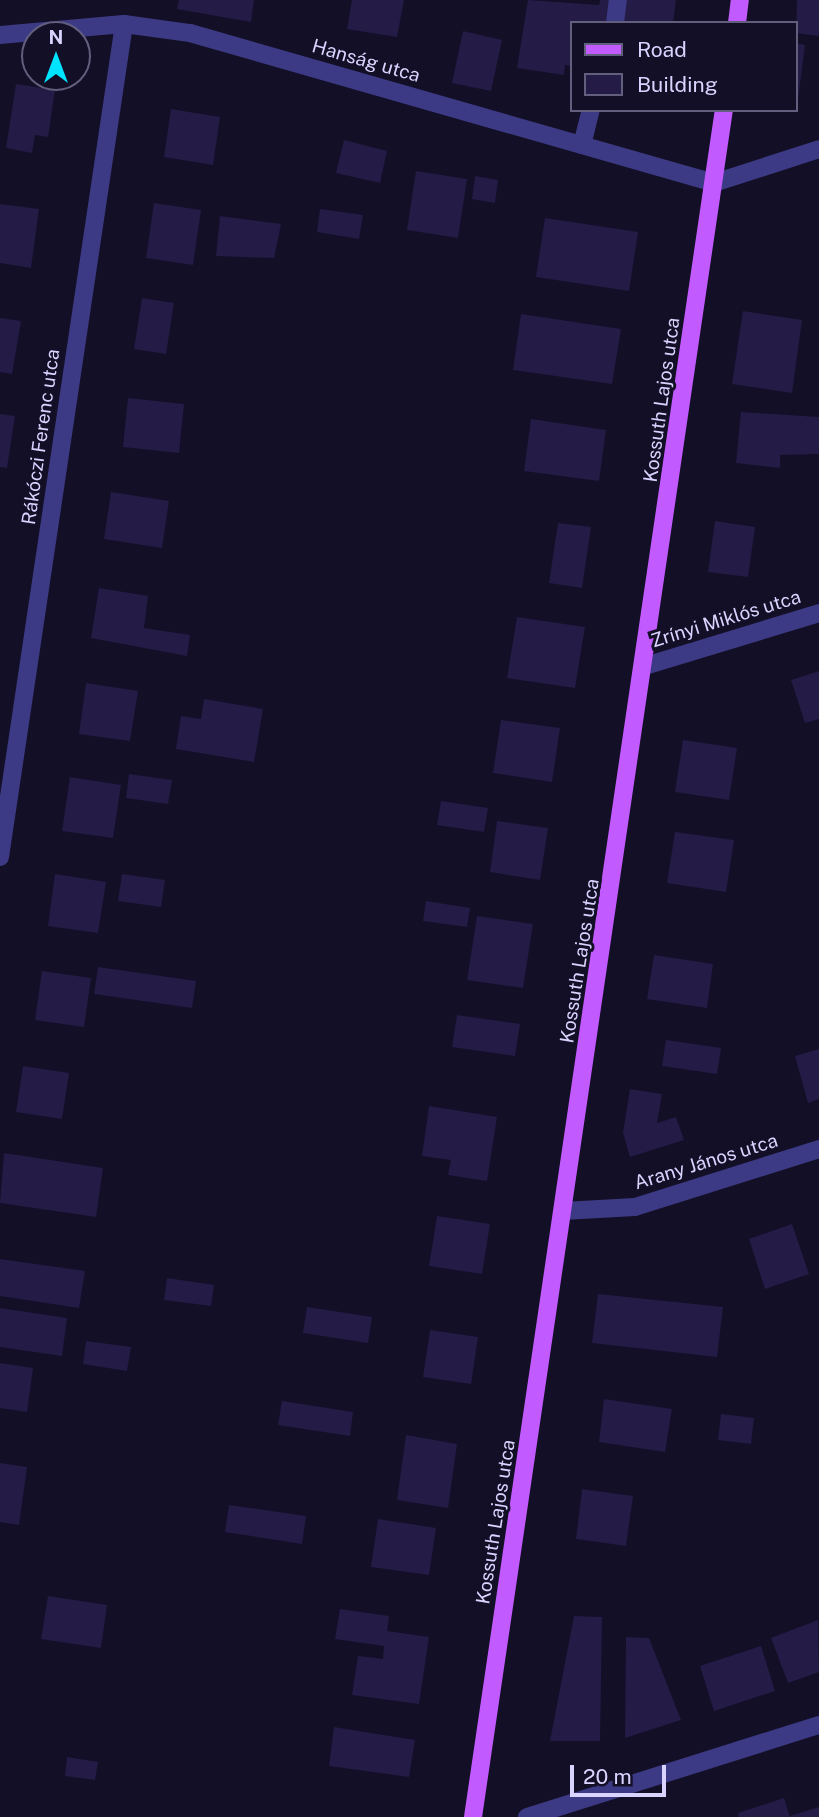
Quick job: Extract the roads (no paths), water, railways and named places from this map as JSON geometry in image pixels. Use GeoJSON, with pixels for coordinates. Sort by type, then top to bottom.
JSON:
{"type":"FeatureCollection","features":[{"type":"Feature","properties":{"kind":"main road"},"geometry":{"type":"LineString","coordinates":[[737,21],[740,0]]}},
{"type":"Feature","properties":{"kind":"main road","name":"Kossuth Lajos utca"},"geometry":{"type":"LineString","coordinates":[[473,1817],[645,666],[724,112]]}},
{"type":"Feature","properties":{"kind":"street"},"geometry":{"type":"LineString","coordinates":[[615,21],[618,0]]}},
{"type":"Feature","properties":{"kind":"street","name":"Hanság utca"},"geometry":{"type":"LineString","coordinates":[[0,35],[124,24],[190,33],[714,183]]}},
{"type":"Feature","properties":{"kind":"street","name":"Rákóczi Ferenc utca"},"geometry":{"type":"LineString","coordinates":[[0,857],[124,24]]}},
{"type":"Feature","properties":{"kind":"street"},"geometry":{"type":"LineString","coordinates":[[582,145],[590,112]]}},
{"type":"Feature","properties":{"kind":"street"},"geometry":{"type":"LineString","coordinates":[[714,183],[819,149]]}},
{"type":"Feature","properties":{"kind":"street","name":"Zrínyi Miklós utca"},"geometry":{"type":"LineString","coordinates":[[645,666],[819,613]]}},
{"type":"Feature","properties":{"kind":"street","name":"Arany János utca"},"geometry":{"type":"LineString","coordinates":[[563,1211],[635,1207],[819,1149]]}},
{"type":"Feature","properties":{"kind":"street"},"geometry":{"type":"LineString","coordinates":[[527,1817],[819,1726]]}}]}
